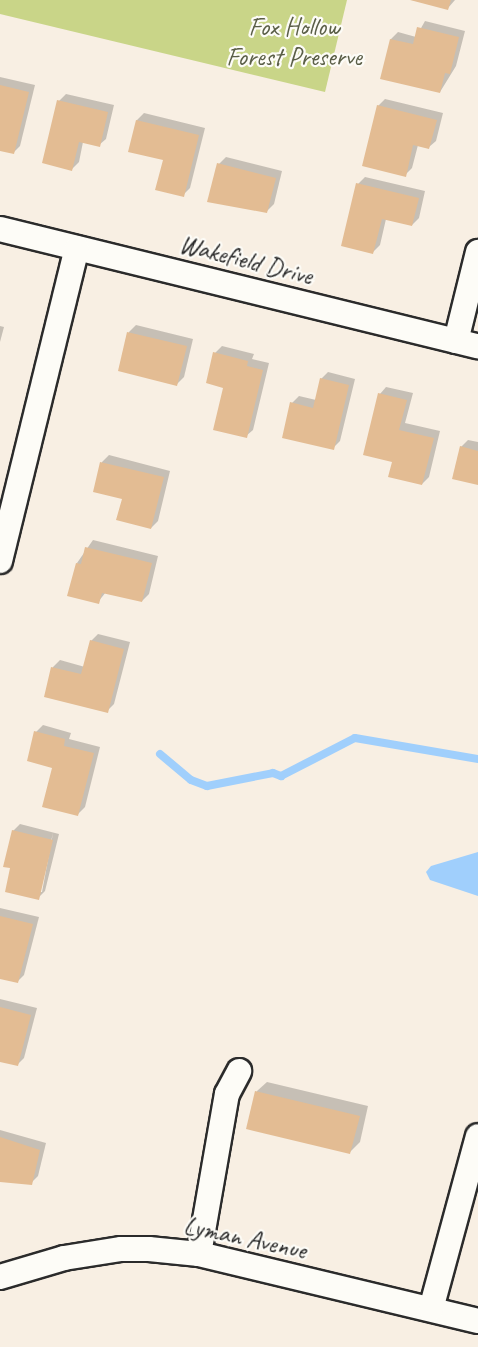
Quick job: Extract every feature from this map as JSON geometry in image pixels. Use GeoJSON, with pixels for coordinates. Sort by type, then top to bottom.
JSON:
{"type":"FeatureCollection","features":[{"type":"Feature","properties":{"kind":"street","name":"Wakefield Drive"},"geometry":{"type":"LineString","coordinates":[[0,230],[467,343]]}},
{"type":"Feature","properties":{"kind":"street"},"geometry":{"type":"LineString","coordinates":[[0,561],[77,248]]}},
{"type":"Feature","properties":{"kind":"street"},"geometry":{"type":"LineString","coordinates":[[467,343],[478,252]]}},
{"type":"Feature","properties":{"kind":"street"},"geometry":{"type":"LineString","coordinates":[[199,1254],[227,1094],[239,1071]]}},
{"type":"Feature","properties":{"kind":"street"},"geometry":{"type":"LineString","coordinates":[[431,1310],[478,1136]]}},
{"type":"Feature","properties":{"kind":"street","name":"Lyman Avenue"},"geometry":{"type":"LineString","coordinates":[[0,1277],[64,1258],[121,1249],[199,1254],[478,1321]]}},
{"type":"Feature","properties":{"kind":"green space","name":"Fox Hollow Forest Preserve"},"geometry":{"type":"Polygon","coordinates":[[[0,0],[347,0],[325,92],[0,14],[0,0]]]}},
{"type":"Feature","properties":{"kind":"water"},"geometry":{"type":"Polygon","coordinates":[[[478,852],[478,896],[430,880],[426,872],[431,866],[478,852]]]}},
{"type":"Feature","properties":{"kind":"building"},"geometry":{"type":"Polygon","coordinates":[[[410,0],[451,0],[448,10],[410,0]]]}},
{"type":"Feature","properties":{"kind":"building"},"geometry":{"type":"Polygon","coordinates":[[[417,27],[459,37],[450,74],[445,73],[440,93],[380,79],[390,39],[413,44],[417,27]]]}},
{"type":"Feature","properties":{"kind":"building"},"geometry":{"type":"Polygon","coordinates":[[[0,85],[29,92],[14,154],[0,151],[0,85]]]}},
{"type":"Feature","properties":{"kind":"building"},"geometry":{"type":"Polygon","coordinates":[[[57,100],[108,112],[100,147],[79,142],[72,171],[42,163],[57,100]]]}},
{"type":"Feature","properties":{"kind":"building"},"geometry":{"type":"Polygon","coordinates":[[[377,105],[437,120],[429,149],[413,145],[406,177],[362,166],[377,105]]]}},
{"type":"Feature","properties":{"kind":"building"},"geometry":{"type":"Polygon","coordinates":[[[136,120],[199,135],[184,197],[155,190],[163,160],[128,152],[136,120]]]}},
{"type":"Feature","properties":{"kind":"building"},"geometry":{"type":"Polygon","coordinates":[[[217,163],[276,178],[267,213],[207,202],[217,163]]]}},
{"type":"Feature","properties":{"kind":"building"},"geometry":{"type":"Polygon","coordinates":[[[356,183],[419,198],[412,226],[382,219],[373,254],[341,246],[356,183]]]}},
{"type":"Feature","properties":{"kind":"building"},"geometry":{"type":"Polygon","coordinates":[[[127,332],[187,346],[177,386],[118,371],[127,332]]]}},
{"type":"Feature","properties":{"kind":"building"},"geometry":{"type":"Polygon","coordinates":[[[213,352],[248,361],[247,366],[263,370],[247,438],[213,430],[223,388],[206,383],[213,352]]]}},
{"type":"Feature","properties":{"kind":"building"},"geometry":{"type":"Polygon","coordinates":[[[320,378],[349,385],[334,450],[282,438],[290,402],[313,408],[320,378]]]}},
{"type":"Feature","properties":{"kind":"building"},"geometry":{"type":"Polygon","coordinates":[[[378,393],[407,400],[399,430],[434,438],[422,485],[388,477],[392,462],[363,455],[378,393]]]}},
{"type":"Feature","properties":{"kind":"building"},"geometry":{"type":"Polygon","coordinates":[[[460,446],[478,451],[478,485],[452,479],[460,446]]]}},
{"type":"Feature","properties":{"kind":"building"},"geometry":{"type":"Polygon","coordinates":[[[100,462],[164,477],[151,529],[116,520],[122,499],[93,492],[100,462]]]}},
{"type":"Feature","properties":{"kind":"building"},"geometry":{"type":"Polygon","coordinates":[[[85,547],[152,563],[142,602],[102,593],[99,604],[67,596],[76,563],[81,564],[85,547]]]}},
{"type":"Feature","properties":{"kind":"building"},"geometry":{"type":"Polygon","coordinates":[[[90,640],[124,649],[108,713],[44,697],[51,667],[81,674],[90,640]]]}},
{"type":"Feature","properties":{"kind":"building"},"geometry":{"type":"Polygon","coordinates":[[[34,731],[65,739],[64,746],[94,753],[78,816],[42,807],[52,768],[27,761],[34,731]]]}},
{"type":"Feature","properties":{"kind":"building"},"geometry":{"type":"Polygon","coordinates":[[[12,830],[53,840],[39,900],[5,892],[10,868],[3,867],[12,830]]]}},
{"type":"Feature","properties":{"kind":"building"},"geometry":{"type":"Polygon","coordinates":[[[0,916],[33,924],[18,983],[0,979],[0,916]]]}},
{"type":"Feature","properties":{"kind":"building"},"geometry":{"type":"Polygon","coordinates":[[[0,1007],[31,1015],[18,1066],[0,1062],[0,1007]]]}},
{"type":"Feature","properties":{"kind":"building"},"geometry":{"type":"Polygon","coordinates":[[[255,1091],[360,1116],[350,1154],[246,1129],[255,1091]]]}},
{"type":"Feature","properties":{"kind":"building"},"geometry":{"type":"Polygon","coordinates":[[[0,1137],[40,1150],[32,1185],[0,1182],[0,1137]]]}},
{"type":"Feature","properties":{"kind":"waterway"},"geometry":{"type":"LineString","coordinates":[[160,754],[191,780],[207,786],[273,773],[281,776],[355,738],[478,759]]}}]}
